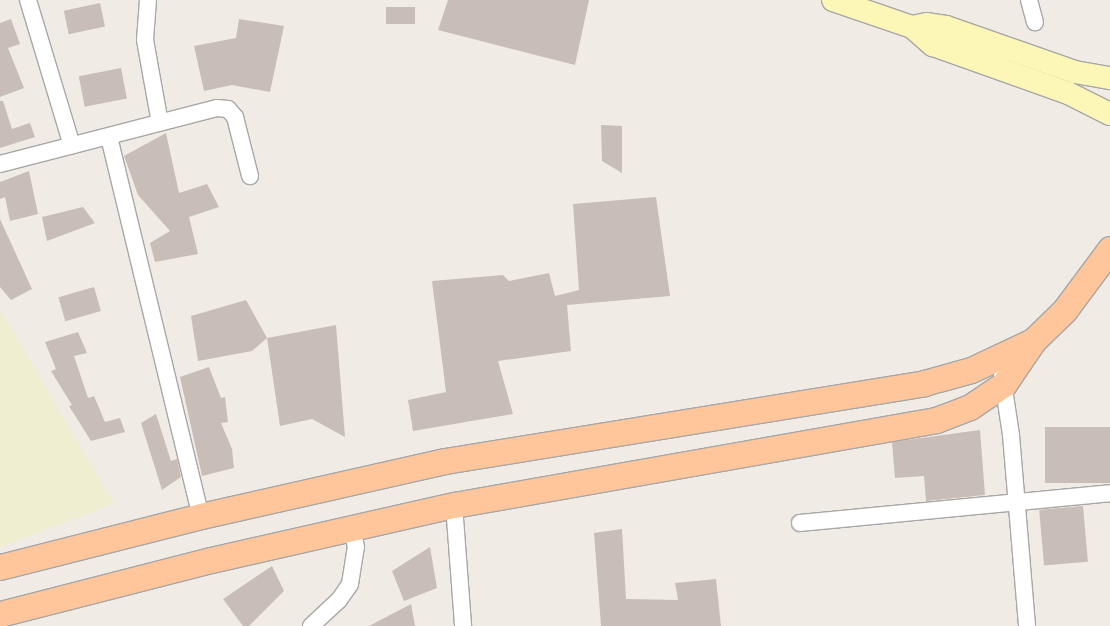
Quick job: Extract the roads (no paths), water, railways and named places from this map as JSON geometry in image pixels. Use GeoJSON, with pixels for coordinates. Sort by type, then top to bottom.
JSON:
{"type":"FeatureCollection","features":[{"type":"Feature","properties":{"kind":"main road"},"geometry":{"type":"LineString","coordinates":[[0,614],[211,560],[454,505],[936,420],[970,407],[1004,384],[1033,341],[1064,311],[1110,249]]}},
{"type":"Feature","properties":{"kind":"main road"},"geometry":{"type":"LineString","coordinates":[[0,567],[201,516],[445,460],[924,383],[997,360],[1033,341]]}},
{"type":"Feature","properties":{"kind":"street"},"geometry":{"type":"LineString","coordinates":[[28,0],[72,146]]}},
{"type":"Feature","properties":{"kind":"street"},"geometry":{"type":"LineString","coordinates":[[148,0],[145,40],[160,123]]}},
{"type":"Feature","properties":{"kind":"street"},"geometry":{"type":"LineString","coordinates":[[833,0],[912,27],[934,45],[1068,94],[1110,114]]}},
{"type":"Feature","properties":{"kind":"street"},"geometry":{"type":"LineString","coordinates":[[1029,0],[1034,22]]}},
{"type":"Feature","properties":{"kind":"street"},"geometry":{"type":"LineString","coordinates":[[912,27],[928,24],[946,27],[1075,72],[1110,78]]}},
{"type":"Feature","properties":{"kind":"street"},"geometry":{"type":"LineString","coordinates":[[0,164],[109,138],[217,108],[228,109],[235,117],[250,176]]}},
{"type":"Feature","properties":{"kind":"street"},"geometry":{"type":"LineString","coordinates":[[109,138],[201,516]]}},
{"type":"Feature","properties":{"kind":"street"},"geometry":{"type":"LineString","coordinates":[[997,360],[1004,384],[1027,626]]}},
{"type":"Feature","properties":{"kind":"street"},"geometry":{"type":"LineString","coordinates":[[800,523],[1110,493]]}},
{"type":"Feature","properties":{"kind":"street"},"geometry":{"type":"LineString","coordinates":[[454,505],[463,626]]}},
{"type":"Feature","properties":{"kind":"street"},"geometry":{"type":"LineString","coordinates":[[310,626],[339,600],[350,584],[356,566],[356,547],[352,528]]}}]}
